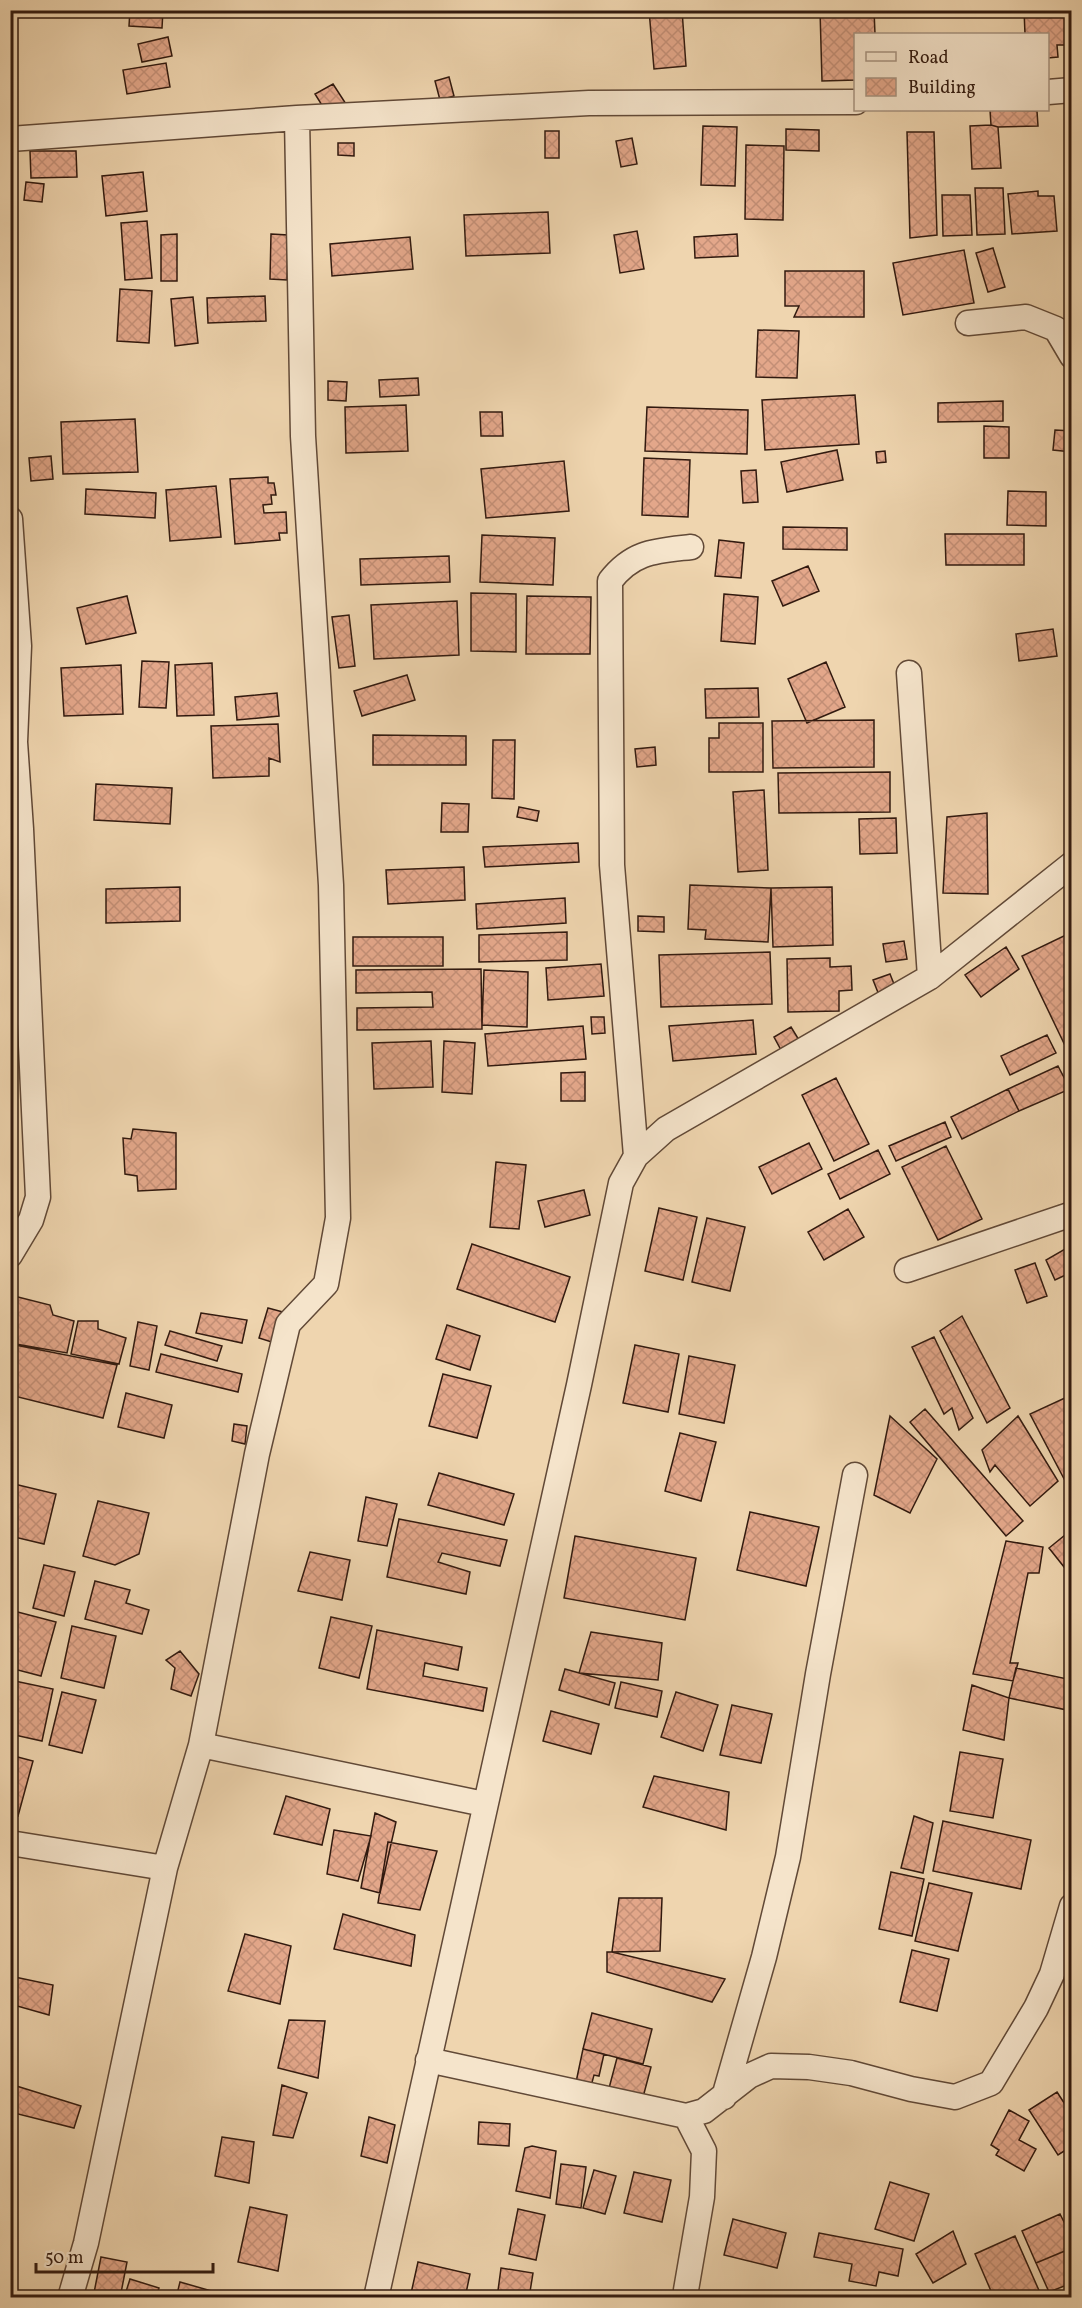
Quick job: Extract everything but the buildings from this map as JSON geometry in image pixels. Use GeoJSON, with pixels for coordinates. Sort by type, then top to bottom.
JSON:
{"type":"FeatureCollection","features":[{"type":"Feature","properties":{"kind":"street"},"geometry":{"type":"LineString","coordinates":[[1049,92],[1071,90]]}},
{"type":"Feature","properties":{"kind":"street"},"geometry":{"type":"LineString","coordinates":[[10,139],[297,118],[590,103],[854,102]]}},
{"type":"Feature","properties":{"kind":"street"},"geometry":{"type":"LineString","coordinates":[[70,2298],[86,2243],[165,1868],[201,1745],[257,1454],[288,1323],[326,1284],[338,1218],[331,885],[303,436],[297,118]]}},
{"type":"Feature","properties":{"kind":"street"},"geometry":{"type":"LineString","coordinates":[[968,323],[1026,317],[1056,328],[1071,356]]}},
{"type":"Feature","properties":{"kind":"street"},"geometry":{"type":"LineString","coordinates":[[10,519],[19,646],[15,742],[38,1197],[31,1220],[10,1255]]}},
{"type":"Feature","properties":{"kind":"street"},"geometry":{"type":"LineString","coordinates":[[636,1156],[612,865],[610,581],[623,564],[652,552],[692,547]]}},
{"type":"Feature","properties":{"kind":"street"},"geometry":{"type":"LineString","coordinates":[[909,673],[930,977]]}},
{"type":"Feature","properties":{"kind":"street"},"geometry":{"type":"LineString","coordinates":[[376,2298],[579,1385],[621,1183],[636,1156],[666,1129],[930,977],[1071,864]]}},
{"type":"Feature","properties":{"kind":"street"},"geometry":{"type":"LineString","coordinates":[[907,1270],[1071,1214]]}},
{"type":"Feature","properties":{"kind":"street"},"geometry":{"type":"LineString","coordinates":[[724,2097],[764,1957],[788,1857],[819,1663],[855,1475]]}},
{"type":"Feature","properties":{"kind":"street"},"geometry":{"type":"LineString","coordinates":[[201,1745],[484,1804]]}},
{"type":"Feature","properties":{"kind":"street"},"geometry":{"type":"LineString","coordinates":[[10,1843],[165,1868]]}},
{"type":"Feature","properties":{"kind":"street"},"geometry":{"type":"LineString","coordinates":[[428,2060],[686,2116],[704,2111],[749,2076],[771,2066],[809,2067],[851,2073],[911,2089],[955,2097],[991,2083],[1036,2008],[1052,1974],[1071,1906]]}},
{"type":"Feature","properties":{"kind":"street"},"geometry":{"type":"LineString","coordinates":[[686,2116],[704,2151],[702,2197],[686,2290],[688,2298]]}}]}
